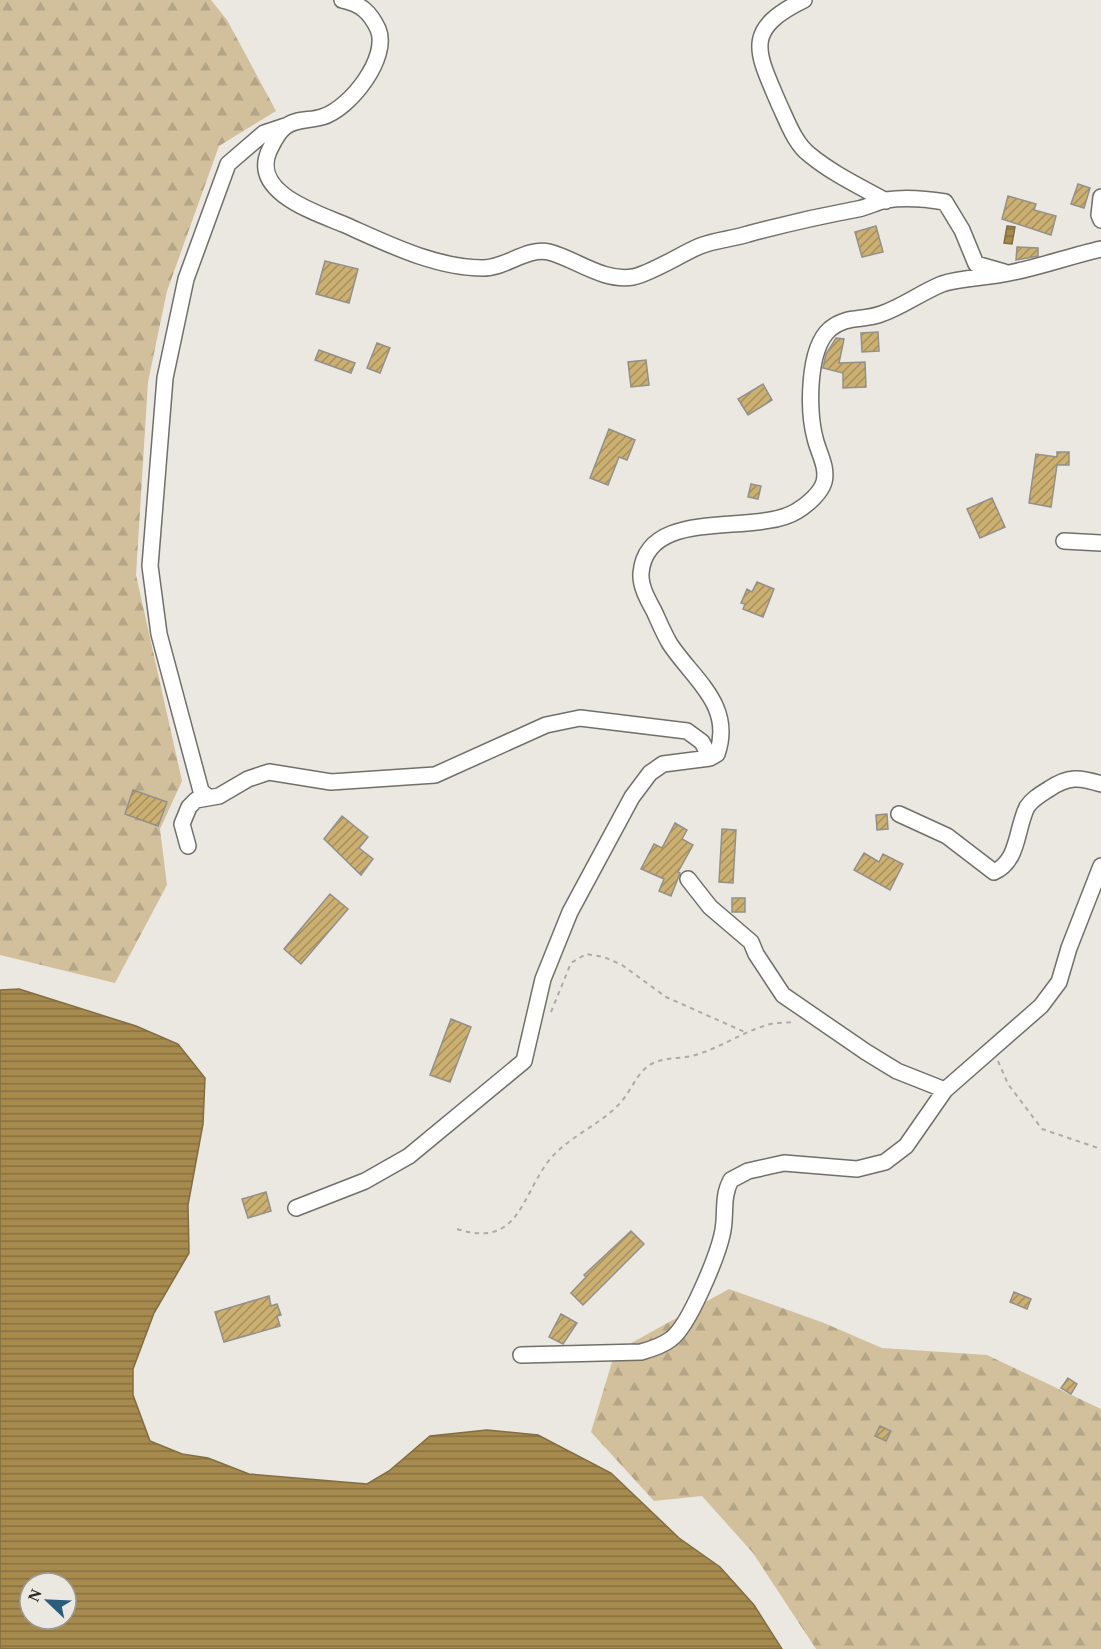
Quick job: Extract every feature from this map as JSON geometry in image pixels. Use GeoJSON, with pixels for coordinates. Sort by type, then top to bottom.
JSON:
{"type":"FeatureCollection","features":[{"type":"Feature","properties":{"kind":"street"},"geometry":{"type":"LineString","coordinates":[[208,796],[201,791],[169,677],[159,634],[150,566],[165,378],[186,279],[228,164],[264,133],[300,120],[323,117],[342,106],[369,76],[376,62],[382,38],[371,13],[352,2],[342,0]]}},
{"type":"Feature","properties":{"kind":"street"},"geometry":{"type":"LineString","coordinates":[[804,0],[782,10],[768,23],[761,38],[758,54],[789,127],[808,154],[886,201]]}},
{"type":"Feature","properties":{"kind":"street"},"geometry":{"type":"LineString","coordinates":[[285,126],[274,139],[264,163],[266,176],[276,189],[318,214],[403,250],[465,266],[485,268],[507,264],[534,251],[549,252],[594,271],[633,277],[701,245],[791,221],[862,208],[886,201],[929,199],[945,202],[962,230],[976,264],[1010,273]]}},
{"type":"Feature","properties":{"kind":"street"},"geometry":{"type":"LineString","coordinates":[[1100,217],[1101,197]]}},
{"type":"Feature","properties":{"kind":"street"},"geometry":{"type":"LineString","coordinates":[[296,1208],[365,1181],[409,1156],[524,1061],[543,979],[603,847],[632,797],[650,773],[663,764],[711,758],[717,754],[721,744],[710,692],[670,644],[645,596],[641,576],[644,556],[662,538],[679,530],[758,521],[795,512],[819,492],[825,481],[824,463],[814,437],[811,382],[815,352],[829,330],[852,317],[878,316],[944,284],[1010,273],[1101,249]]}},
{"type":"Feature","properties":{"kind":"street"},"geometry":{"type":"LineString","coordinates":[[1064,541],[1101,543]]}},
{"type":"Feature","properties":{"kind":"street"},"geometry":{"type":"LineString","coordinates":[[188,846],[183,824],[189,807],[196,800],[208,796],[219,796],[248,779],[269,772],[331,782],[435,775],[546,725],[580,718],[687,731],[702,742],[711,758]]}},
{"type":"Feature","properties":{"kind":"street"},"geometry":{"type":"LineString","coordinates":[[899,814],[947,836],[994,872],[1000,869],[1010,857],[1028,806],[1035,799],[1067,778],[1080,777],[1101,784]]}},
{"type":"Feature","properties":{"kind":"street"},"geometry":{"type":"LineString","coordinates":[[521,1355],[641,1352],[659,1347],[683,1326],[705,1280],[722,1235],[724,1197],[731,1180],[748,1171],[784,1162],[857,1169],[885,1162],[906,1146],[945,1090],[999,1046],[1002,1038],[1041,1006],[1059,982],[1069,948],[1101,866]]}},
{"type":"Feature","properties":{"kind":"street"},"geometry":{"type":"LineString","coordinates":[[688,879],[710,907],[752,942],[756,954],[783,995],[897,1071],[945,1090]]}},
{"type":"Feature","properties":{"kind":"path"},"geometry":{"type":"LineString","coordinates":[[548,1020],[571,963],[586,954],[604,957],[622,965],[666,997],[747,1034]]}},
{"type":"Feature","properties":{"kind":"path"},"geometry":{"type":"LineString","coordinates":[[457,1229],[474,1234],[488,1234],[501,1230],[526,1203],[547,1163],[560,1149],[607,1116],[647,1066],[658,1060],[692,1056],[714,1049],[766,1025],[819,1020]]}},
{"type":"Feature","properties":{"kind":"path"},"geometry":{"type":"LineString","coordinates":[[999,1046],[999,1064],[1008,1084],[1042,1129],[1101,1149]]}},
{"type":"Feature","properties":{"kind":"green space"},"geometry":{"type":"Polygon","coordinates":[[[0,0],[211,0],[227,20],[276,111],[219,146],[167,291],[148,382],[136,575],[182,781],[160,829],[167,885],[115,983],[0,955],[0,0]]]}},
{"type":"Feature","properties":{"kind":"green space"},"geometry":{"type":"Polygon","coordinates":[[[729,1289],[824,1323],[882,1348],[987,1355],[1101,1409],[1101,1649],[816,1649],[753,1553],[702,1496],[654,1501],[591,1432],[615,1352],[729,1289]]]}},
{"type":"Feature","properties":{"kind":"shaded area"},"geometry":{"type":"Polygon","coordinates":[[[1007,226],[1015,227],[1012,244],[1004,243],[1007,226]]]}},
{"type":"Feature","properties":{"kind":"shaded area"},"geometry":{"type":"Polygon","coordinates":[[[19,989],[136,1026],[178,1044],[205,1078],[203,1124],[188,1205],[189,1253],[154,1313],[133,1369],[133,1395],[150,1441],[182,1454],[208,1458],[249,1474],[367,1484],[389,1471],[430,1436],[487,1430],[538,1435],[611,1473],[679,1538],[720,1567],[754,1605],[782,1649],[0,1649],[0,990],[19,989]]]}},
{"type":"Feature","properties":{"kind":"building"},"geometry":{"type":"Polygon","coordinates":[[[1078,184],[1090,188],[1084,208],[1071,204],[1078,184]]]}},
{"type":"Feature","properties":{"kind":"building"},"geometry":{"type":"Polygon","coordinates":[[[1008,196],[1036,204],[1034,210],[1056,216],[1051,235],[1002,219],[1008,196]]]}},
{"type":"Feature","properties":{"kind":"building"},"geometry":{"type":"Polygon","coordinates":[[[876,226],[883,252],[862,257],[855,232],[876,226]]]}},
{"type":"Feature","properties":{"kind":"building"},"geometry":{"type":"Polygon","coordinates":[[[1017,247],[1038,248],[1038,256],[1016,260],[1017,247]]]}},
{"type":"Feature","properties":{"kind":"building"},"geometry":{"type":"Polygon","coordinates":[[[325,261],[358,269],[349,303],[316,294],[325,261]]]}},
{"type":"Feature","properties":{"kind":"building"},"geometry":{"type":"Polygon","coordinates":[[[878,332],[879,351],[862,352],[861,333],[878,332]]]}},
{"type":"Feature","properties":{"kind":"building"},"geometry":{"type":"Polygon","coordinates":[[[836,338],[844,339],[839,363],[865,362],[866,387],[843,388],[843,373],[823,368],[826,354],[836,338]]]}},
{"type":"Feature","properties":{"kind":"building"},"geometry":{"type":"Polygon","coordinates":[[[377,343],[390,348],[380,373],[367,368],[377,343]]]}},
{"type":"Feature","properties":{"kind":"building"},"geometry":{"type":"Polygon","coordinates":[[[319,350],[355,363],[351,373],[315,360],[319,350]]]}},
{"type":"Feature","properties":{"kind":"building"},"geometry":{"type":"Polygon","coordinates":[[[646,360],[649,385],[631,387],[628,362],[646,360]]]}},
{"type":"Feature","properties":{"kind":"building"},"geometry":{"type":"Polygon","coordinates":[[[763,384],[772,400],[748,415],[738,399],[763,384]]]}},
{"type":"Feature","properties":{"kind":"building"},"geometry":{"type":"Polygon","coordinates":[[[609,429],[635,440],[627,460],[619,457],[608,485],[590,478],[609,429]]]}},
{"type":"Feature","properties":{"kind":"building"},"geometry":{"type":"Polygon","coordinates":[[[1057,452],[1069,452],[1069,465],[1057,465],[1051,507],[1029,503],[1036,454],[1057,457],[1057,452]]]}},
{"type":"Feature","properties":{"kind":"building"},"geometry":{"type":"Polygon","coordinates":[[[751,484],[761,486],[758,499],[748,497],[751,484]]]}},
{"type":"Feature","properties":{"kind":"building"},"geometry":{"type":"Polygon","coordinates":[[[992,498],[1005,527],[980,538],[967,509],[992,498]]]}},
{"type":"Feature","properties":{"kind":"building"},"geometry":{"type":"Polygon","coordinates":[[[757,582],[774,589],[763,617],[743,609],[745,604],[741,603],[747,589],[752,592],[757,582]]]}},
{"type":"Feature","properties":{"kind":"building"},"geometry":{"type":"Polygon","coordinates":[[[133,790],[167,802],[158,826],[125,814],[133,790]]]}},
{"type":"Feature","properties":{"kind":"building"},"geometry":{"type":"Polygon","coordinates":[[[887,814],[888,829],[877,830],[876,815],[887,814]]]}},
{"type":"Feature","properties":{"kind":"building"},"geometry":{"type":"Polygon","coordinates":[[[342,816],[368,837],[359,848],[373,859],[361,875],[324,839],[342,816]]]}},
{"type":"Feature","properties":{"kind":"building"},"geometry":{"type":"Polygon","coordinates":[[[675,823],[687,830],[682,839],[693,845],[678,872],[680,873],[671,896],[659,891],[664,879],[641,869],[654,844],[662,848],[675,823]]]}},
{"type":"Feature","properties":{"kind":"building"},"geometry":{"type":"Polygon","coordinates":[[[722,829],[736,830],[733,883],[719,882],[722,829]]]}},
{"type":"Feature","properties":{"kind":"building"},"geometry":{"type":"Polygon","coordinates":[[[864,853],[879,862],[883,854],[903,864],[890,890],[854,870],[864,853]]]}},
{"type":"Feature","properties":{"kind":"building"},"geometry":{"type":"Polygon","coordinates":[[[330,894],[348,909],[301,964],[284,949],[330,894]]]}},
{"type":"Feature","properties":{"kind":"building"},"geometry":{"type":"Polygon","coordinates":[[[732,898],[745,898],[745,912],[732,912],[732,898]]]}},
{"type":"Feature","properties":{"kind":"building"},"geometry":{"type":"Polygon","coordinates":[[[451,1019],[471,1027],[450,1082],[430,1075],[451,1019]]]}},
{"type":"Feature","properties":{"kind":"building"},"geometry":{"type":"Polygon","coordinates":[[[266,1192],[271,1211],[248,1218],[242,1199],[266,1192]]]}},
{"type":"Feature","properties":{"kind":"building"},"geometry":{"type":"Polygon","coordinates":[[[631,1231],[644,1244],[583,1305],[571,1293],[586,1277],[584,1275],[631,1231]]]}},
{"type":"Feature","properties":{"kind":"building"},"geometry":{"type":"Polygon","coordinates":[[[1014,1292],[1031,1299],[1027,1309],[1010,1302],[1014,1292]]]}},
{"type":"Feature","properties":{"kind":"building"},"geometry":{"type":"Polygon","coordinates":[[[269,1296],[271,1306],[277,1304],[281,1315],[277,1316],[280,1326],[224,1342],[215,1312],[269,1296]]]}},
{"type":"Feature","properties":{"kind":"building"},"geometry":{"type":"Polygon","coordinates":[[[561,1314],[577,1323],[563,1344],[549,1337],[561,1314]]]}},
{"type":"Feature","properties":{"kind":"building"},"geometry":{"type":"Polygon","coordinates":[[[1068,1378],[1077,1384],[1071,1394],[1061,1388],[1068,1378]]]}},
{"type":"Feature","properties":{"kind":"building"},"geometry":{"type":"Polygon","coordinates":[[[880,1426],[891,1431],[886,1441],[875,1436],[880,1426]]]}}]}
